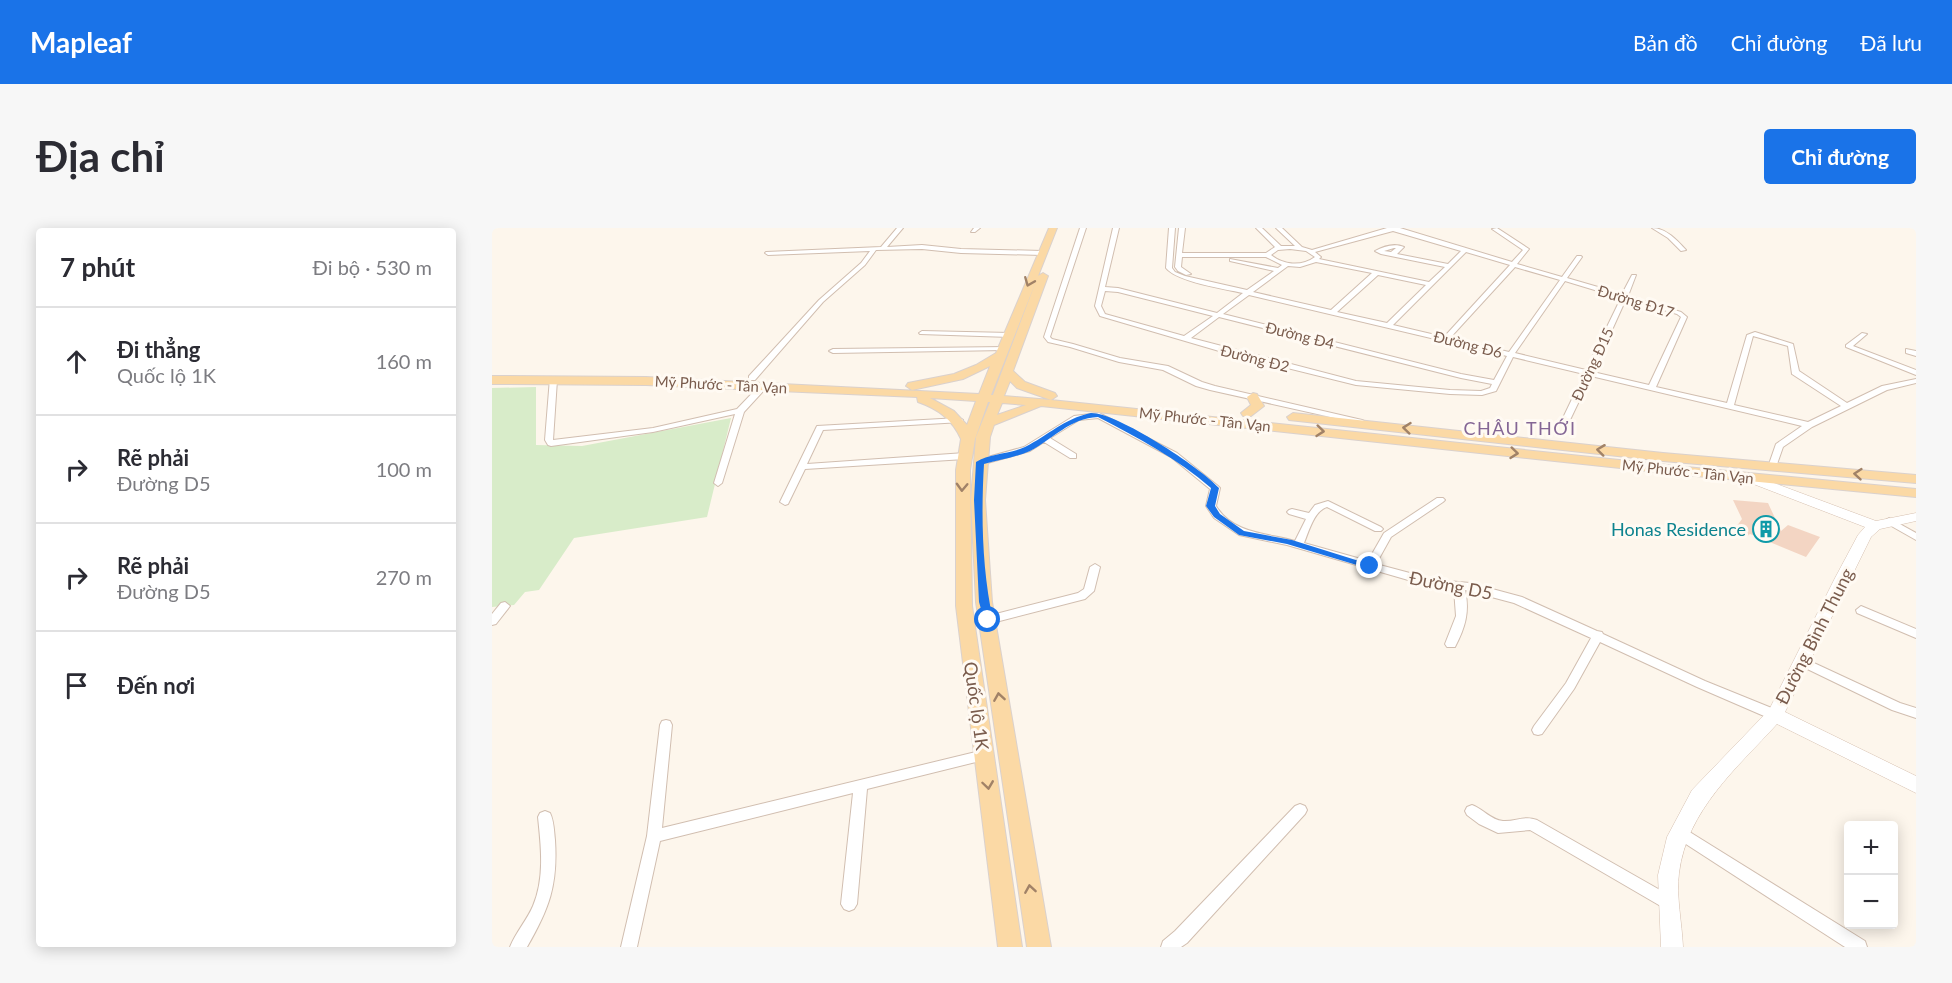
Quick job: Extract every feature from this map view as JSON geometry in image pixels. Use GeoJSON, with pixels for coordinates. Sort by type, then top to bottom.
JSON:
{"type":"FeatureCollection","features":[{"type":"Feature","properties":{"kind":"main road","name":"Quốc lộ 1K"},"geometry":{"type":"LineString","coordinates":[[1010,947],[964,606],[962,520],[971,453],[1003,351],[1053,228]]}},
{"type":"Feature","properties":{"kind":"main road","name":"Quốc lộ 1K"},"geometry":{"type":"LineString","coordinates":[[1039,947],[984,602],[978,500],[971,453],[988,423],[991,395],[1007,372],[1062,228]]}},
{"type":"Feature","properties":{"kind":"main road"},"geometry":{"type":"LineString","coordinates":[[908,390],[963,376],[988,364],[1003,351]]}},
{"type":"Feature","properties":{"kind":"main road"},"geometry":{"type":"LineString","coordinates":[[1007,372],[1021,385],[1050,400]]}},
{"type":"Feature","properties":{"kind":"main road","name":"Mỹ Phước - Tân Vạn"},"geometry":{"type":"LineString","coordinates":[[492,373],[600,373],[752,378],[1248,413],[1370,424],[1916,493]]}},
{"type":"Feature","properties":{"kind":"main road","name":"Mỹ Phước - Tân Vạn"},"geometry":{"type":"LineString","coordinates":[[492,381],[646,381],[908,390]]}},
{"type":"Feature","properties":{"kind":"main road"},"geometry":{"type":"LineString","coordinates":[[908,390],[934,403],[959,420],[971,453]]}},
{"type":"Feature","properties":{"kind":"main road"},"geometry":{"type":"LineString","coordinates":[[1248,413],[1258,406],[1253,398]]}},
{"type":"Feature","properties":{"kind":"main road"},"geometry":{"type":"LineString","coordinates":[[988,423],[1050,400]]}},
{"type":"Feature","properties":{"kind":"main road","name":"Mỹ Phước - Tân Vạn"},"geometry":{"type":"LineString","coordinates":[[1050,400],[1116,410],[1747,477],[1773,474],[1916,479]]}},
{"type":"Feature","properties":{"kind":"street"},"geometry":{"type":"LineString","coordinates":[[752,378],[821,301],[900,228]]}},
{"type":"Feature","properties":{"kind":"street"},"geometry":{"type":"LineString","coordinates":[[1083,228],[1047,339],[1113,359],[1165,368],[1199,384],[1370,424]]}},
{"type":"Feature","properties":{"kind":"street","name":"Đường Đ2"},"geometry":{"type":"LineString","coordinates":[[1116,228],[1098,306],[1102,315],[1356,383],[1450,393],[1489,391],[1496,383]]}},
{"type":"Feature","properties":{"kind":"street"},"geometry":{"type":"LineString","coordinates":[[1172,228],[1169,262],[1211,255],[1267,255],[1280,248],[1290,247],[1313,251],[1317,254],[1316,260]]}},
{"type":"Feature","properties":{"kind":"street"},"geometry":{"type":"LineString","coordinates":[[1179,259],[1182,228]]}},
{"type":"Feature","properties":{"kind":"street"},"geometry":{"type":"LineString","coordinates":[[1259,228],[1280,248]]}},
{"type":"Feature","properties":{"kind":"street"},"geometry":{"type":"LineString","coordinates":[[1269,228],[1290,247]]}},
{"type":"Feature","properties":{"kind":"street"},"geometry":{"type":"LineString","coordinates":[[1279,228],[1299,247]]}},
{"type":"Feature","properties":{"kind":"street"},"geometry":{"type":"LineString","coordinates":[[1313,251],[1393,228]]}},
{"type":"Feature","properties":{"kind":"street","name":"Đường Đ17"},"geometry":{"type":"LineString","coordinates":[[1393,228],[1668,309],[1684,317],[1653,385]]}},
{"type":"Feature","properties":{"kind":"street"},"geometry":{"type":"LineString","coordinates":[[1655,228],[1670,237],[1683,250]]}},
{"type":"Feature","properties":{"kind":"street"},"geometry":{"type":"LineString","coordinates":[[1447,337],[1526,249],[1495,229]]}},
{"type":"Feature","properties":{"kind":"street"},"geometry":{"type":"LineString","coordinates":[[1269,237],[1285,234]]}},
{"type":"Feature","properties":{"kind":"street"},"geometry":{"type":"LineString","coordinates":[[1171,243],[1180,243]]}},
{"type":"Feature","properties":{"kind":"street"},"geometry":{"type":"LineString","coordinates":[[768,253],[922,247],[1042,253]]}},
{"type":"Feature","properties":{"kind":"street"},"geometry":{"type":"LineString","coordinates":[[1390,323],[1465,250]]}},
{"type":"Feature","properties":{"kind":"street"},"geometry":{"type":"LineString","coordinates":[[1394,254],[1449,266]]}},
{"type":"Feature","properties":{"kind":"street"},"geometry":{"type":"LineString","coordinates":[[1211,255],[1278,270]]}},
{"type":"Feature","properties":{"kind":"street"},"geometry":{"type":"LineString","coordinates":[[1267,255],[1273,260],[1287,264],[1307,264],[1316,260],[1431,284]]}},
{"type":"Feature","properties":{"kind":"street"},"geometry":{"type":"LineString","coordinates":[[1496,383],[1512,352],[1579,258]]}},
{"type":"Feature","properties":{"kind":"street","name":"Đường Đ6"},"geometry":{"type":"LineString","coordinates":[[1179,259],[1180,270],[1197,278]]}},
{"type":"Feature","properties":{"kind":"street","name":"Đường Đ6"},"geometry":{"type":"LineString","coordinates":[[1169,262],[1168,268],[1173,273],[1813,423]]}},
{"type":"Feature","properties":{"kind":"street"},"geometry":{"type":"LineString","coordinates":[[1185,339],[1287,264]]}},
{"type":"Feature","properties":{"kind":"street"},"geometry":{"type":"LineString","coordinates":[[1335,310],[1377,272]]}},
{"type":"Feature","properties":{"kind":"street","name":"Đường Đ15"},"geometry":{"type":"LineString","coordinates":[[1566,420],[1634,276]]}},
{"type":"Feature","properties":{"kind":"street","name":"Đường Đ4"},"geometry":{"type":"LineString","coordinates":[[1102,289],[1496,383]]}},
{"type":"Feature","properties":{"kind":"street"},"geometry":{"type":"LineString","coordinates":[[922,333],[1010,335]]}},
{"type":"Feature","properties":{"kind":"street"},"geometry":{"type":"LineString","coordinates":[[1864,334],[1848,346],[1916,373]]}},
{"type":"Feature","properties":{"kind":"street"},"geometry":{"type":"LineString","coordinates":[[1730,403],[1750,335],[1764,336],[1791,345],[1795,372],[1847,407]]}},
{"type":"Feature","properties":{"kind":"street"},"geometry":{"type":"LineString","coordinates":[[833,351],[1003,351]]}},
{"type":"Feature","properties":{"kind":"street"},"geometry":{"type":"LineString","coordinates":[[1450,393],[1461,385],[1461,376]]}},
{"type":"Feature","properties":{"kind":"street"},"geometry":{"type":"LineString","coordinates":[[553,380],[548,431],[551,443],[661,429],[740,411]]}},
{"type":"Feature","properties":{"kind":"street"},"geometry":{"type":"LineString","coordinates":[[1773,474],[1779,446],[1813,423],[1885,388],[1916,381]]}},
{"type":"Feature","properties":{"kind":"street"},"geometry":{"type":"LineString","coordinates":[[718,483],[740,411],[764,386]]}},
{"type":"Feature","properties":{"kind":"street"},"geometry":{"type":"LineString","coordinates":[[802,467],[971,453],[1011,456],[1027,449],[1077,418],[1116,410]]}},
{"type":"Feature","properties":{"kind":"street","name":"Đường D5"},"geometry":{"type":"LineString","coordinates":[[1099,415],[1155,444],[1193,468],[1215,488],[1211,506],[1217,516],[1242,533],[1299,544],[1436,584],[1493,592],[1518,600],[1701,684],[1775,715],[1916,785]]}},
{"type":"Feature","properties":{"kind":"street"},"geometry":{"type":"LineString","coordinates":[[785,502],[820,428],[959,420]]}},
{"type":"Feature","properties":{"kind":"street"},"geometry":{"type":"LineString","coordinates":[[1043,438],[1073,456]]}},
{"type":"Feature","properties":{"kind":"street"},"geometry":{"type":"LineString","coordinates":[[1747,477],[1916,537]]}},
{"type":"Feature","properties":{"kind":"street"},"geometry":{"type":"LineString","coordinates":[[1370,566],[1388,535],[1440,500]]}},
{"type":"Feature","properties":{"kind":"street"},"geometry":{"type":"LineString","coordinates":[[1299,544],[1311,516],[1318,507],[1328,504],[1378,529]]}},
{"type":"Feature","properties":{"kind":"street"},"geometry":{"type":"LineString","coordinates":[[1292,512],[1311,516]]}},
{"type":"Feature","properties":{"kind":"street"},"geometry":{"type":"LineString","coordinates":[[1882,524],[1916,517]]}},
{"type":"Feature","properties":{"kind":"street","name":"Đường Bình Thung"},"geometry":{"type":"LineString","coordinates":[[1672,947],[1668,875],[1674,844],[1699,796],[1710,781],[1775,715],[1865,535],[1882,524]]}},
{"type":"Feature","properties":{"kind":"street"},"geometry":{"type":"LineString","coordinates":[[988,620],[1081,596],[1089,591],[1095,567]]}},
{"type":"Feature","properties":{"kind":"street"},"geometry":{"type":"LineString","coordinates":[[1451,644],[1464,612],[1459,586]]}},
{"type":"Feature","properties":{"kind":"street"},"geometry":{"type":"LineString","coordinates":[[492,621],[505,606]]}},
{"type":"Feature","properties":{"kind":"street"},"geometry":{"type":"LineString","coordinates":[[1861,610],[1916,634]]}},
{"type":"Feature","properties":{"kind":"street"},"geometry":{"type":"LineString","coordinates":[[1538,730],[1569,686],[1598,635]]}},
{"type":"Feature","properties":{"kind":"street"},"geometry":{"type":"LineString","coordinates":[[1801,661],[1896,707],[1916,712]]}},
{"type":"Feature","properties":{"kind":"street"},"geometry":{"type":"LineString","coordinates":[[629,947],[654,836],[666,725]]}},
{"type":"Feature","properties":{"kind":"street"},"geometry":{"type":"LineString","coordinates":[[654,836],[984,755]]}},
{"type":"Feature","properties":{"kind":"street"},"geometry":{"type":"LineString","coordinates":[[849,904],[861,785]]}},
{"type":"Feature","properties":{"kind":"street"},"geometry":{"type":"LineString","coordinates":[[1169,947],[1300,810]]}},
{"type":"Feature","properties":{"kind":"street"},"geometry":{"type":"LineString","coordinates":[[1472,811],[1498,827],[1532,824],[1669,903]]}},
{"type":"Feature","properties":{"kind":"street"},"geometry":{"type":"LineString","coordinates":[[518,947],[540,906],[546,882],[550,855],[545,817]]}},
{"type":"Feature","properties":{"kind":"street"},"geometry":{"type":"LineString","coordinates":[[1680,832],[1859,947]]}},
{"type":"Feature","properties":{"kind":"green space"},"geometry":{"type":"Polygon","coordinates":[[[536,387],[536,445],[582,446],[731,418],[707,517],[574,538],[539,590],[525,592],[514,605],[492,607],[492,388],[536,387]]]}},
{"type":"Feature","properties":{"kind":"building","name":"Honas Residence"},"geometry":{"type":"Polygon","coordinates":[[[1733,500],[1768,503],[1781,531],[1788,525],[1820,537],[1806,557],[1750,534],[1746,537],[1733,531],[1742,519],[1733,500]]]}},
{"type":"Feature","properties":{"kind":"place","name":"Honas Residence"},"geometry":{"type":"Point","coordinates":[1766,529]}},
{"type":"Feature","properties":{"kind":"district","name":"CHÂU THỚI"},"geometry":{"type":"Point","coordinates":[1520,428]}},
{"type":"Feature","properties":{"kind":"route"},"geometry":{"type":"LineString","coordinates":[[988,620],[984,602],[978,500],[980,462],[1011,456],[1027,449],[1077,418],[1091,415],[1099,415],[1155,444],[1193,468],[1215,488],[1211,506],[1217,516],[1242,533],[1288,542],[1370,566]]}}]}
